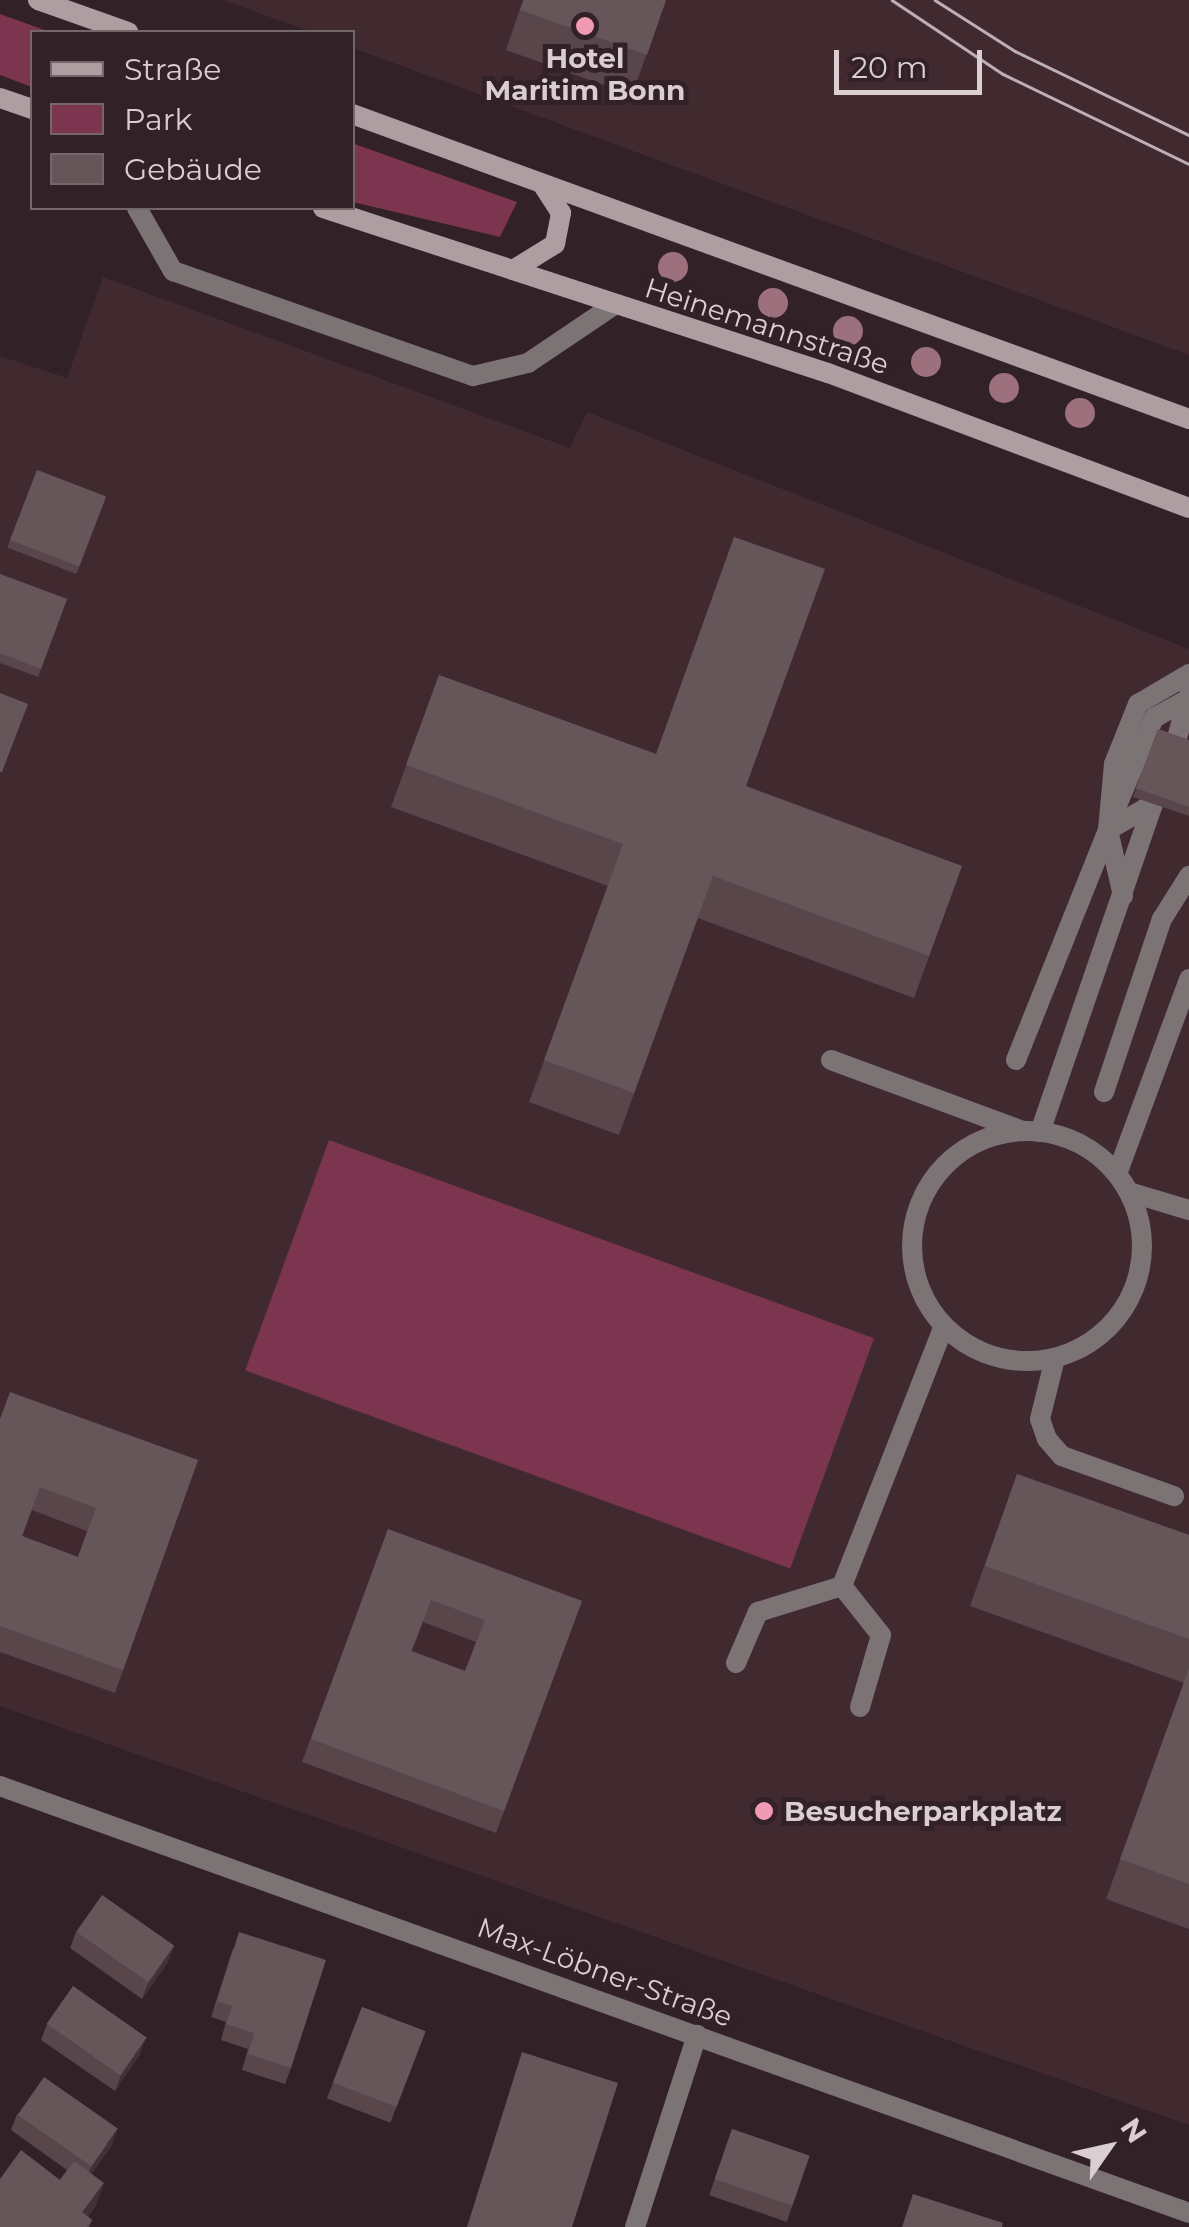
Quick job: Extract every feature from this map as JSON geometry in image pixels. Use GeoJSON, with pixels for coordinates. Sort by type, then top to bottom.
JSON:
{"type":"FeatureCollection","features":[{"type":"Feature","properties":{"kind":"main road"},"geometry":{"type":"LineString","coordinates":[[38,0],[122,30]]}},
{"type":"Feature","properties":{"kind":"main road"},"geometry":{"type":"LineString","coordinates":[[0,98],[30,109]]}},
{"type":"Feature","properties":{"kind":"main road","name":"Heinemannstraße"},"geometry":{"type":"LineString","coordinates":[[355,115],[1189,418]]}},
{"type":"Feature","properties":{"kind":"main road"},"geometry":{"type":"LineString","coordinates":[[513,270],[555,244],[560,213],[541,183]]}},
{"type":"Feature","properties":{"kind":"main road","name":"Heinemannstraße"},"geometry":{"type":"LineString","coordinates":[[329,210],[828,373],[1189,508]]}},
{"type":"Feature","properties":{"kind":"street"},"geometry":{"type":"LineString","coordinates":[[138,210],[173,271],[473,376],[528,363],[614,305]]}},
{"type":"Feature","properties":{"kind":"street"},"geometry":{"type":"LineString","coordinates":[[1123,897],[1108,830],[1114,764],[1138,704],[1189,674]]}},
{"type":"Feature","properties":{"kind":"street"},"geometry":{"type":"LineString","coordinates":[[1016,1060],[1154,718],[1188,697]]}},
{"type":"Feature","properties":{"kind":"street"},"geometry":{"type":"LineString","coordinates":[[1176,745],[1188,697]]}},
{"type":"Feature","properties":{"kind":"street"},"geometry":{"type":"LineString","coordinates":[[1032,1132],[1123,897],[1154,804],[1108,830]]}},
{"type":"Feature","properties":{"kind":"street"},"geometry":{"type":"LineString","coordinates":[[1104,1092],[1162,919],[1189,876]]}},
{"type":"Feature","properties":{"kind":"street"},"geometry":{"type":"LineString","coordinates":[[1117,1174],[1189,979]]}},
{"type":"Feature","properties":{"kind":"street"},"geometry":{"type":"LineString","coordinates":[[831,1060],[1086,1148],[1117,1174],[1129,1192],[1140,1228],[1136,1284],[1112,1324],[1054,1358],[1004,1359],[944,1326],[912,1257],[923,1197],[970,1146],[1032,1132]]}},
{"type":"Feature","properties":{"kind":"street"},"geometry":{"type":"LineString","coordinates":[[1129,1192],[1189,1210]]}},
{"type":"Feature","properties":{"kind":"street"},"geometry":{"type":"LineString","coordinates":[[842,1586],[944,1326]]}},
{"type":"Feature","properties":{"kind":"street"},"geometry":{"type":"LineString","coordinates":[[1054,1358],[1040,1419],[1047,1439],[1062,1456],[1174,1496]]}},
{"type":"Feature","properties":{"kind":"street"},"geometry":{"type":"LineString","coordinates":[[736,1663],[758,1612],[842,1586]]}},
{"type":"Feature","properties":{"kind":"street"},"geometry":{"type":"LineString","coordinates":[[842,1586],[881,1636],[860,1707]]}},
{"type":"Feature","properties":{"kind":"street","name":"Max-Löbner-Straße"},"geometry":{"type":"LineString","coordinates":[[0,1786],[1189,2213]]}},
{"type":"Feature","properties":{"kind":"street"},"geometry":{"type":"LineString","coordinates":[[635,2227],[697,2035]]}},
{"type":"Feature","properties":{"kind":"shaded area"},"geometry":{"type":"Polygon","coordinates":[[[223,0],[1189,0],[1189,355],[355,49],[355,30],[306,30],[223,0]]]}},
{"type":"Feature","properties":{"kind":"shaded area"},"geometry":{"type":"Polygon","coordinates":[[[103,277],[570,448],[587,412],[1189,649],[1189,2125],[0,1706],[0,356],[67,378],[103,277]]]}},
{"type":"Feature","properties":{"kind":"green space"},"geometry":{"type":"Polygon","coordinates":[[[0,14],[44,30],[30,30],[30,86],[0,75],[0,14]]]}},
{"type":"Feature","properties":{"kind":"green space"},"geometry":{"type":"Polygon","coordinates":[[[355,144],[517,202],[500,237],[355,202],[355,144]]]}},
{"type":"Feature","properties":{"kind":"green space"},"geometry":{"type":"Polygon","coordinates":[[[329,1140],[874,1338],[790,1569],[245,1370],[329,1140]]]}},
{"type":"Feature","properties":{"kind":"building"},"geometry":{"type":"Polygon","coordinates":[[[524,0],[666,0],[647,55],[520,10],[524,0]]]}},
{"type":"Feature","properties":{"kind":"building"},"geometry":{"type":"Polygon","coordinates":[[[37,470],[106,497],[79,567],[10,540],[37,470]]]}},
{"type":"Feature","properties":{"kind":"building"},"geometry":{"type":"Polygon","coordinates":[[[734,537],[825,569],[746,786],[962,866],[929,956],[713,876],[634,1093],[544,1060],[623,844],[406,765],[439,675],[656,754],[734,537]]]}},
{"type":"Feature","properties":{"kind":"building"},"geometry":{"type":"Polygon","coordinates":[[[0,574],[67,599],[41,669],[0,653],[0,574]]]}},
{"type":"Feature","properties":{"kind":"building"},"geometry":{"type":"Polygon","coordinates":[[[0,693],[28,704],[2,772],[0,772],[0,693]]]}},
{"type":"Feature","properties":{"kind":"building"},"geometry":{"type":"Polygon","coordinates":[[[1158,729],[1189,740],[1189,807],[1136,788],[1158,729]]]}},
{"type":"Feature","properties":{"kind":"building"},"geometry":{"type":"Polygon","coordinates":[[[10,1392],[198,1460],[123,1670],[0,1626],[0,1419],[10,1392]],[[40,1487],[22,1536],[78,1557],[96,1508],[40,1487]]]}},
{"type":"Feature","properties":{"kind":"building"},"geometry":{"type":"Polygon","coordinates":[[[1017,1474],[1189,1535],[1189,1639],[985,1566],[1017,1474]]]}},
{"type":"Feature","properties":{"kind":"building"},"geometry":{"type":"Polygon","coordinates":[[[388,1529],[582,1601],[504,1811],[311,1739],[388,1529]],[[431,1600],[411,1651],[465,1671],[485,1620],[431,1600]]]}},
{"type":"Feature","properties":{"kind":"building"},"geometry":{"type":"Polygon","coordinates":[[[1189,1668],[1189,1884],[1120,1859],[1189,1668]]]}},
{"type":"Feature","properties":{"kind":"building"},"geometry":{"type":"Polygon","coordinates":[[[102,1895],[174,1945],[148,1982],[76,1932],[102,1895]]]}},
{"type":"Feature","properties":{"kind":"building"},"geometry":{"type":"Polygon","coordinates":[[[239,1932],[326,1960],[291,2068],[248,2054],[254,2033],[226,2024],[232,2006],[217,2001],[239,1932]]]}},
{"type":"Feature","properties":{"kind":"building"},"geometry":{"type":"Polygon","coordinates":[[[73,1986],[147,2038],[120,2075],[47,2024],[73,1986]]]}},
{"type":"Feature","properties":{"kind":"building"},"geometry":{"type":"Polygon","coordinates":[[[362,2007],[425,2031],[396,2107],[333,2083],[362,2007]]]}},
{"type":"Feature","properties":{"kind":"building"},"geometry":{"type":"Polygon","coordinates":[[[522,2052],[618,2083],[572,2227],[467,2227],[522,2052]]]}},
{"type":"Feature","properties":{"kind":"building"},"geometry":{"type":"Polygon","coordinates":[[[44,2077],[118,2129],[91,2166],[18,2115],[44,2077]]]}},
{"type":"Feature","properties":{"kind":"building"},"geometry":{"type":"Polygon","coordinates":[[[732,2129],[810,2156],[792,2206],[715,2179],[732,2129]]]}},
{"type":"Feature","properties":{"kind":"building"},"geometry":{"type":"Polygon","coordinates":[[[21,2150],[60,2180],[74,2161],[104,2183],[82,2212],[92,2220],[87,2227],[0,2227],[0,2179],[21,2150]]]}},
{"type":"Feature","properties":{"kind":"building"},"geometry":{"type":"Polygon","coordinates":[[[913,2194],[1003,2223],[1002,2227],[902,2227],[913,2194]]]}},
{"type":"Feature","properties":{"kind":"tram line"},"geometry":{"type":"LineString","coordinates":[[892,0],[1003,74],[1189,164]]}},
{"type":"Feature","properties":{"kind":"tram line"},"geometry":{"type":"LineString","coordinates":[[935,0],[1015,51],[1189,135]]}},
{"type":"Feature","properties":{"kind":"place","name":"Hotel Maritim Bonn"},"geometry":{"type":"Point","coordinates":[585,26]}},
{"type":"Feature","properties":{"kind":"place","name":"Besucherparkplatz"},"geometry":{"type":"Point","coordinates":[764,1811]}}]}
